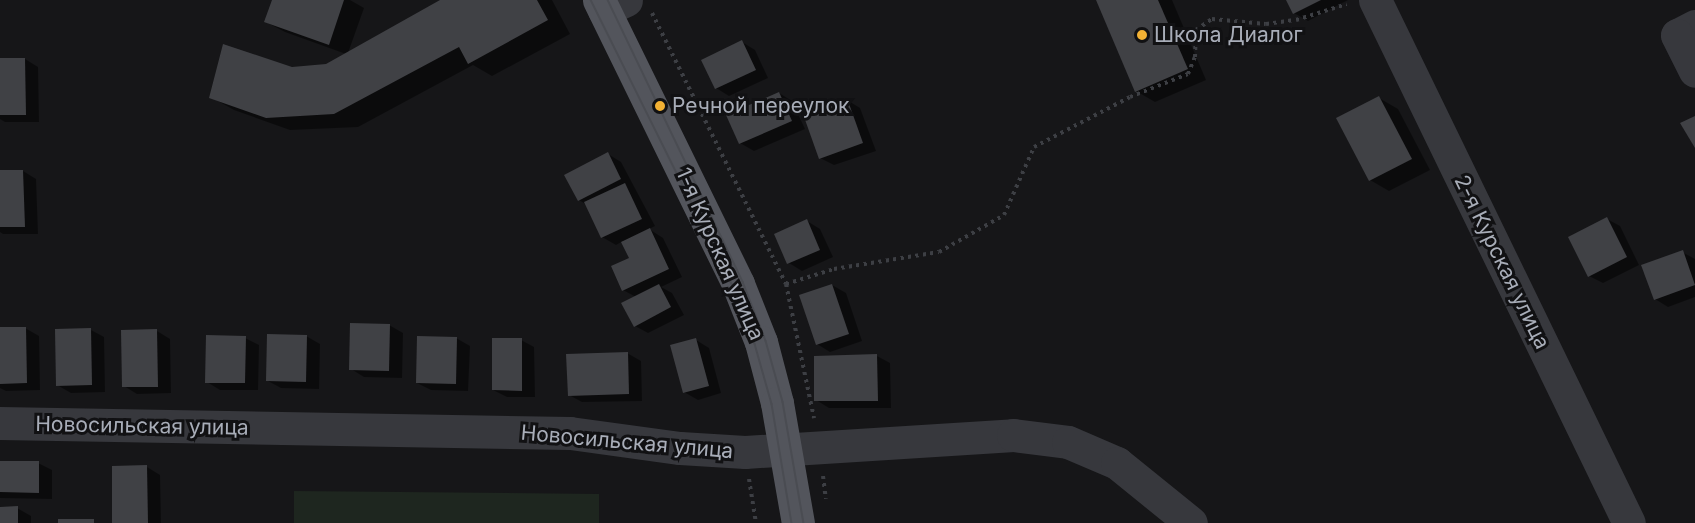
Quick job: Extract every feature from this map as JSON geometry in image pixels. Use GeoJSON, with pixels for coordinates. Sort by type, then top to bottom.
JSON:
{"type":"FeatureCollection","features":[{"type":"Feature","properties":{"kind":"main road","name":"1-я Курская улица"},"geometry":{"type":"LineString","coordinates":[[620,5],[761,342],[786,448],[798,523]]}},
{"type":"Feature","properties":{"kind":"street","name":"2-я Курская улица"},"geometry":{"type":"LineString","coordinates":[[1377,5],[1629,523]]}},
{"type":"Feature","properties":{"kind":"street"},"geometry":{"type":"LineString","coordinates":[[1695,26],[1677,35],[1695,71]]}},
{"type":"Feature","properties":{"kind":"street","name":"Новосильская улица"},"geometry":{"type":"LineString","coordinates":[[0,423],[570,433],[680,448],[745,452],[1013,435],[1068,442],[1117,463],[1191,523]]}},
{"type":"Feature","properties":{"kind":"path"},"geometry":{"type":"LineString","coordinates":[[786,284],[834,269],[939,252],[1004,215],[1034,147],[1130,97],[1188,74],[1194,57],[1196,30],[1212,19],[1266,24],[1296,20],[1341,3],[1377,5]]}},
{"type":"Feature","properties":{"kind":"path"},"geometry":{"type":"LineString","coordinates":[[620,5],[786,284],[807,373],[826,501]]}},
{"type":"Feature","properties":{"kind":"path"},"geometry":{"type":"LineString","coordinates":[[745,452],[756,523]]}},
{"type":"Feature","properties":{"kind":"shaded area"},"geometry":{"type":"Polygon","coordinates":[[[294,491],[599,494],[599,523],[294,523],[294,491]]]}},
{"type":"Feature","properties":{"kind":"building"},"geometry":{"type":"Polygon","coordinates":[[[272,0],[344,0],[329,45],[264,22],[272,0]]]}},
{"type":"Feature","properties":{"kind":"building"},"geometry":{"type":"Polygon","coordinates":[[[440,0],[537,0],[548,20],[468,64],[459,47],[334,114],[266,118],[209,98],[223,44],[292,67],[326,64],[440,0]]]}},
{"type":"Feature","properties":{"kind":"building","name":"Школа Диалог"},"geometry":{"type":"Polygon","coordinates":[[[1096,0],[1158,0],[1188,69],[1135,92],[1096,0]]]}},
{"type":"Feature","properties":{"kind":"building"},"geometry":{"type":"Polygon","coordinates":[[[1286,0],[1321,0],[1293,14],[1286,0]]]}},
{"type":"Feature","properties":{"kind":"building"},"geometry":{"type":"Polygon","coordinates":[[[742,40],[756,70],[715,89],[701,60],[742,40]]]}},
{"type":"Feature","properties":{"kind":"building"},"geometry":{"type":"Polygon","coordinates":[[[0,58],[25,58],[26,115],[0,115],[0,58]]]}},
{"type":"Feature","properties":{"kind":"building"},"geometry":{"type":"Polygon","coordinates":[[[779,92],[792,121],[739,144],[726,115],[779,92]]]}},
{"type":"Feature","properties":{"kind":"building"},"geometry":{"type":"Polygon","coordinates":[[[1379,96],[1412,159],[1369,181],[1336,118],[1379,96]]]}},
{"type":"Feature","properties":{"kind":"building"},"geometry":{"type":"Polygon","coordinates":[[[847,98],[863,143],[819,159],[803,114],[847,98]]]}},
{"type":"Feature","properties":{"kind":"building"},"geometry":{"type":"Polygon","coordinates":[[[1695,116],[1695,148],[1680,123],[1695,116]]]}},
{"type":"Feature","properties":{"kind":"building"},"geometry":{"type":"Polygon","coordinates":[[[608,152],[621,179],[578,201],[564,175],[608,152]]]}},
{"type":"Feature","properties":{"kind":"building"},"geometry":{"type":"Polygon","coordinates":[[[0,170],[23,170],[25,227],[0,227],[0,170]]]}},
{"type":"Feature","properties":{"kind":"building"},"geometry":{"type":"Polygon","coordinates":[[[625,183],[642,219],[601,238],[584,202],[625,183]]]}},
{"type":"Feature","properties":{"kind":"building"},"geometry":{"type":"Polygon","coordinates":[[[1607,217],[1627,257],[1588,277],[1568,237],[1607,217]]]}},
{"type":"Feature","properties":{"kind":"building"},"geometry":{"type":"Polygon","coordinates":[[[807,219],[820,250],[787,264],[774,234],[807,219]]]}},
{"type":"Feature","properties":{"kind":"building"},"geometry":{"type":"Polygon","coordinates":[[[650,228],[669,269],[622,291],[611,266],[629,258],[621,242],[650,228]]]}},
{"type":"Feature","properties":{"kind":"building"},"geometry":{"type":"Polygon","coordinates":[[[1683,250],[1695,285],[1654,300],[1641,265],[1683,250]]]}},
{"type":"Feature","properties":{"kind":"building"},"geometry":{"type":"Polygon","coordinates":[[[659,284],[671,307],[634,327],[621,303],[659,284]]]}},
{"type":"Feature","properties":{"kind":"building"},"geometry":{"type":"Polygon","coordinates":[[[832,284],[849,334],[816,345],[799,295],[832,284]]]}},
{"type":"Feature","properties":{"kind":"building"},"geometry":{"type":"Polygon","coordinates":[[[350,323],[390,324],[389,371],[349,370],[350,323]]]}},
{"type":"Feature","properties":{"kind":"building"},"geometry":{"type":"Polygon","coordinates":[[[0,327],[26,327],[27,383],[0,384],[0,327]]]}},
{"type":"Feature","properties":{"kind":"building"},"geometry":{"type":"Polygon","coordinates":[[[91,328],[92,385],[56,386],[55,329],[91,328]]]}},
{"type":"Feature","properties":{"kind":"building"},"geometry":{"type":"Polygon","coordinates":[[[157,329],[158,387],[122,387],[121,330],[157,329]]]}},
{"type":"Feature","properties":{"kind":"building"},"geometry":{"type":"Polygon","coordinates":[[[267,334],[307,335],[306,382],[266,381],[267,334]]]}},
{"type":"Feature","properties":{"kind":"building"},"geometry":{"type":"Polygon","coordinates":[[[206,335],[246,336],[245,383],[205,383],[206,335]]]}},
{"type":"Feature","properties":{"kind":"building"},"geometry":{"type":"Polygon","coordinates":[[[417,336],[457,337],[456,384],[416,383],[417,336]]]}},
{"type":"Feature","properties":{"kind":"building"},"geometry":{"type":"Polygon","coordinates":[[[492,338],[522,338],[522,391],[492,390],[492,338]]]}},
{"type":"Feature","properties":{"kind":"building"},"geometry":{"type":"Polygon","coordinates":[[[696,338],[709,386],[683,393],[670,345],[696,338]]]}},
{"type":"Feature","properties":{"kind":"building"},"geometry":{"type":"Polygon","coordinates":[[[628,352],[629,394],[568,396],[566,354],[628,352]]]}},
{"type":"Feature","properties":{"kind":"building"},"geometry":{"type":"Polygon","coordinates":[[[877,354],[878,401],[814,401],[814,356],[877,354]]]}},
{"type":"Feature","properties":{"kind":"building"},"geometry":{"type":"Polygon","coordinates":[[[0,461],[39,461],[39,493],[0,492],[0,461]]]}},
{"type":"Feature","properties":{"kind":"building"},"geometry":{"type":"Polygon","coordinates":[[[147,465],[148,523],[112,523],[112,466],[147,465]]]}},
{"type":"Feature","properties":{"kind":"building"},"geometry":{"type":"Polygon","coordinates":[[[18,506],[18,523],[0,523],[0,507],[18,506]]]}},
{"type":"Feature","properties":{"kind":"building"},"geometry":{"type":"Polygon","coordinates":[[[58,519],[94,519],[94,523],[58,523],[58,519]]]}},
{"type":"Feature","properties":{"kind":"tram line"},"geometry":{"type":"LineString","coordinates":[[591,0],[733,286],[755,344],[772,404],[792,523]]}},
{"type":"Feature","properties":{"kind":"tram line"},"geometry":{"type":"LineString","coordinates":[[608,0],[743,282],[766,341],[783,402],[804,523]]}},
{"type":"Feature","properties":{"kind":"place","name":"Школа Диалог"},"geometry":{"type":"Point","coordinates":[1142,35]}},
{"type":"Feature","properties":{"kind":"place","name":"Речной переулок"},"geometry":{"type":"Point","coordinates":[660,106]}}]}
